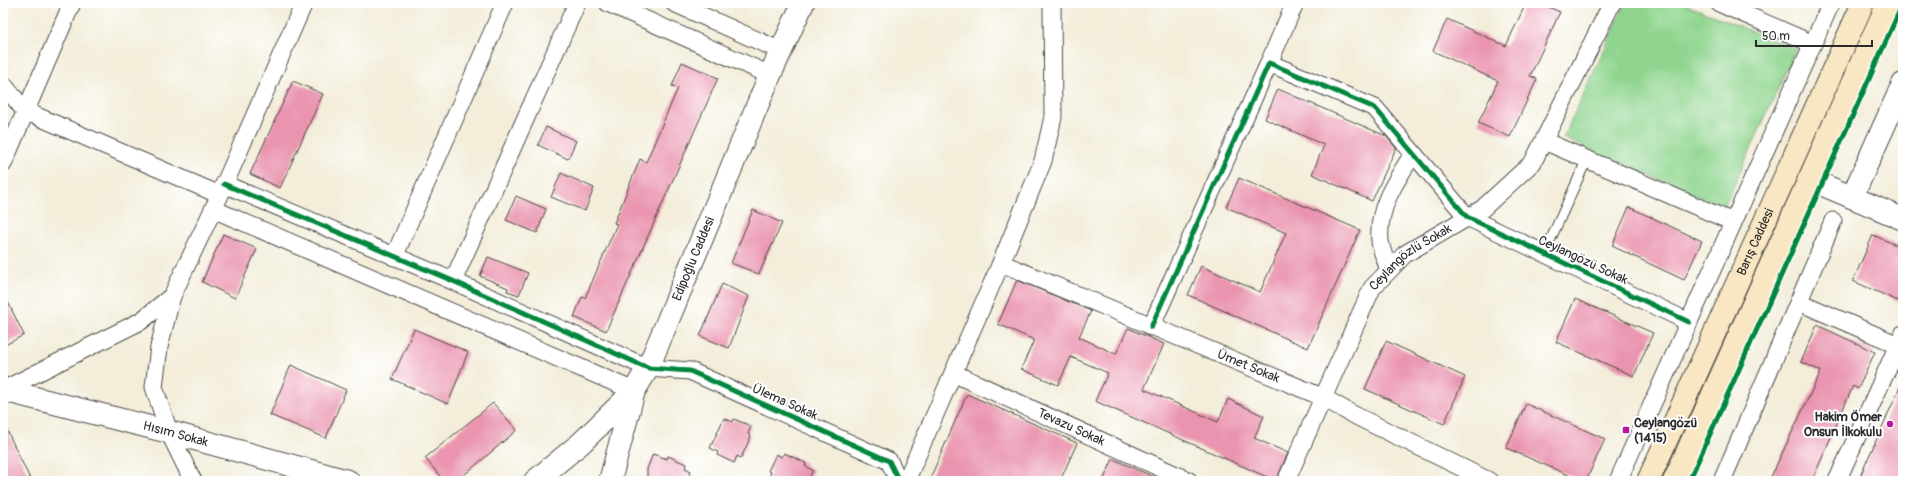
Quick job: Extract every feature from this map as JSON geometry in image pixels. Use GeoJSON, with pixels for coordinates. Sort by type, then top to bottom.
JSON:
{"type":"FeatureCollection","features":[{"type":"Feature","properties":{"kind":"main road","name":"Barış Caddesi"},"geometry":{"type":"LineString","coordinates":[[1648,481],[1863,3]]}},
{"type":"Feature","properties":{"kind":"main road","name":"Barış Caddesi"},"geometry":{"type":"LineString","coordinates":[[1674,481],[1888,3]]}},
{"type":"Feature","properties":{"kind":"street"},"geometry":{"type":"LineString","coordinates":[[3,164],[72,3]]}},
{"type":"Feature","properties":{"kind":"street"},"geometry":{"type":"LineString","coordinates":[[193,481],[169,432],[154,387],[159,347],[172,296],[219,196],[304,3]]}},
{"type":"Feature","properties":{"kind":"street"},"geometry":{"type":"LineString","coordinates":[[394,257],[505,3]]}},
{"type":"Feature","properties":{"kind":"street"},"geometry":{"type":"LineString","coordinates":[[453,281],[577,3]]}},
{"type":"Feature","properties":{"kind":"street"},"geometry":{"type":"LineString","coordinates":[[608,3],[770,75]]}},
{"type":"Feature","properties":{"kind":"street"},"geometry":{"type":"LineString","coordinates":[[674,3],[781,51]]}},
{"type":"Feature","properties":{"kind":"street","name":"Edipoğlu Caddesi"},"geometry":{"type":"LineString","coordinates":[[534,481],[581,443],[634,391],[648,368],[770,75],[803,3]]}},
{"type":"Feature","properties":{"kind":"street"},"geometry":{"type":"LineString","coordinates":[[906,481],[1001,263],[1043,161],[1053,117],[1052,3]]}},
{"type":"Feature","properties":{"kind":"street"},"geometry":{"type":"LineString","coordinates":[[1151,327],[1295,3]]}},
{"type":"Feature","properties":{"kind":"street","name":"Ceylangözlü Sokak"},"geometry":{"type":"LineString","coordinates":[[1286,481],[1322,397],[1372,288],[1405,254],[1482,209],[1533,162],[1612,3]]}},
{"type":"Feature","properties":{"kind":"street"},"geometry":{"type":"LineString","coordinates":[[1719,3],[1813,44]]}},
{"type":"Feature","properties":{"kind":"street"},"geometry":{"type":"LineString","coordinates":[[1618,481],[1831,3]]}},
{"type":"Feature","properties":{"kind":"street"},"geometry":{"type":"LineString","coordinates":[[1269,63],[1375,108],[1467,217]]}},
{"type":"Feature","properties":{"kind":"street"},"geometry":{"type":"LineString","coordinates":[[3,84],[25,111],[219,196],[634,391],[610,481]]}},
{"type":"Feature","properties":{"kind":"street"},"geometry":{"type":"LineString","coordinates":[[1852,197],[1903,84]]}},
{"type":"Feature","properties":{"kind":"street"},"geometry":{"type":"LineString","coordinates":[[1544,141],[1733,222]]}},
{"type":"Feature","properties":{"kind":"street"},"geometry":{"type":"LineString","coordinates":[[1389,270],[1380,242],[1380,216],[1390,190],[1414,154]]}},
{"type":"Feature","properties":{"kind":"street"},"geometry":{"type":"LineString","coordinates":[[1809,178],[1903,219]]}},
{"type":"Feature","properties":{"kind":"street","name":"Ülema Sokak"},"geometry":{"type":"LineString","coordinates":[[219,196],[394,257],[453,281],[648,368],[690,371],[889,461],[899,481]]}},
{"type":"Feature","properties":{"kind":"street","name":"Ceylangözü Sokak"},"geometry":{"type":"LineString","coordinates":[[1467,217],[1689,322]]}},
{"type":"Feature","properties":{"kind":"street"},"geometry":{"type":"LineString","coordinates":[[1722,481],[1833,222]]}},
{"type":"Feature","properties":{"kind":"street","name":"Ümet Sokak"},"geometry":{"type":"LineString","coordinates":[[1001,263],[1151,327],[1322,397],[1352,414],[1490,481]]}},
{"type":"Feature","properties":{"kind":"street"},"geometry":{"type":"LineString","coordinates":[[3,390],[141,321],[172,296]]}},
{"type":"Feature","properties":{"kind":"street"},"geometry":{"type":"LineString","coordinates":[[1799,302],[1901,342],[1837,481]]}},
{"type":"Feature","properties":{"kind":"street","name":"Tevazu Sokak"},"geometry":{"type":"LineString","coordinates":[[953,373],[1189,481]]}},
{"type":"Feature","properties":{"kind":"street","name":"Hısım Sokak"},"geometry":{"type":"LineString","coordinates":[[3,390],[169,432],[348,481]]}},
{"type":"Feature","properties":{"kind":"lane"},"geometry":{"type":"LineString","coordinates":[[1544,254],[1584,169],[1587,159]]}},
{"type":"Feature","properties":{"kind":"green space"},"geometry":{"type":"Polygon","coordinates":[[[1626,3],[1682,3],[1796,49],[1724,208],[1563,138],[1626,3]]]}},
{"type":"Feature","properties":{"kind":"building"},"geometry":{"type":"Polygon","coordinates":[[[1526,3],[1539,3],[1560,12],[1530,76],[1537,79],[1510,137],[1478,123],[1498,81],[1433,51],[1447,19],[1506,46],[1526,3]]]}},
{"type":"Feature","properties":{"kind":"building"},"geometry":{"type":"Polygon","coordinates":[[[682,62],[718,78],[606,331],[574,317],[582,297],[585,298],[617,224],[614,223],[640,159],[646,162],[678,88],[672,86],[682,62]]]}},
{"type":"Feature","properties":{"kind":"building"},"geometry":{"type":"Polygon","coordinates":[[[293,81],[323,94],[280,188],[250,174],[293,81]]]}},
{"type":"Feature","properties":{"kind":"building"},"geometry":{"type":"Polygon","coordinates":[[[1278,89],[1386,136],[1396,148],[1372,201],[1312,174],[1324,145],[1265,119],[1278,89]]]}},
{"type":"Feature","properties":{"kind":"building"},"geometry":{"type":"Polygon","coordinates":[[[546,127],[576,141],[568,159],[538,145],[546,127]]]}},
{"type":"Feature","properties":{"kind":"building"},"geometry":{"type":"Polygon","coordinates":[[[561,173],[594,188],[585,211],[551,197],[561,173]]]}},
{"type":"Feature","properties":{"kind":"building"},"geometry":{"type":"Polygon","coordinates":[[[1239,178],[1360,230],[1308,348],[1188,295],[1201,266],[1260,292],[1286,233],[1226,207],[1239,178]]]}},
{"type":"Feature","properties":{"kind":"building"},"geometry":{"type":"Polygon","coordinates":[[[516,196],[546,209],[537,233],[506,220],[516,196]]]}},
{"type":"Feature","properties":{"kind":"building"},"geometry":{"type":"Polygon","coordinates":[[[1629,207],[1702,241],[1684,280],[1612,246],[1629,207]]]}},
{"type":"Feature","properties":{"kind":"building"},"geometry":{"type":"Polygon","coordinates":[[[753,210],[782,223],[759,274],[731,263],[753,210]]]}},
{"type":"Feature","properties":{"kind":"building"},"geometry":{"type":"Polygon","coordinates":[[[223,234],[257,249],[235,298],[202,282],[223,234]]]}},
{"type":"Feature","properties":{"kind":"building"},"geometry":{"type":"Polygon","coordinates":[[[1873,235],[1903,248],[1903,289],[1898,301],[1853,281],[1873,235]]]}},
{"type":"Feature","properties":{"kind":"building"},"geometry":{"type":"Polygon","coordinates":[[[488,257],[528,273],[519,295],[507,291],[508,288],[480,276],[488,257]]]}},
{"type":"Feature","properties":{"kind":"building"},"geometry":{"type":"Polygon","coordinates":[[[1017,280],[1091,311],[1079,337],[1116,354],[1128,328],[1164,344],[1144,389],[1218,422],[1228,399],[1264,416],[1254,438],[1288,453],[1276,481],[1095,401],[1108,373],[1071,357],[1058,385],[1021,369],[1034,340],[998,324],[1017,280]]]}},
{"type":"Feature","properties":{"kind":"building"},"geometry":{"type":"Polygon","coordinates":[[[722,284],[749,296],[729,348],[700,336],[722,284]]]}},
{"type":"Feature","properties":{"kind":"building"},"geometry":{"type":"Polygon","coordinates":[[[3,292],[24,335],[3,346],[3,292]]]}},
{"type":"Feature","properties":{"kind":"building"},"geometry":{"type":"Polygon","coordinates":[[[1575,299],[1653,333],[1634,376],[1556,342],[1575,299]]]}},
{"type":"Feature","properties":{"kind":"building"},"geometry":{"type":"Polygon","coordinates":[[[1817,325],[1875,352],[1858,389],[1853,386],[1812,481],[1769,481],[1821,371],[1801,362],[1817,325]]]}},
{"type":"Feature","properties":{"kind":"building"},"geometry":{"type":"Polygon","coordinates":[[[414,329],[468,352],[448,404],[392,379],[414,329]]]}},
{"type":"Feature","properties":{"kind":"building"},"geometry":{"type":"Polygon","coordinates":[[[1386,341],[1465,377],[1444,424],[1365,389],[1386,341]]]}},
{"type":"Feature","properties":{"kind":"building"},"geometry":{"type":"Polygon","coordinates":[[[291,365],[346,390],[326,438],[270,415],[291,365]]]}},
{"type":"Feature","properties":{"kind":"building","name":"Hakim Ömer Onsun İlkokulu"},"geometry":{"type":"Polygon","coordinates":[[[1903,380],[1903,481],[1858,481],[1903,380]]]}},
{"type":"Feature","properties":{"kind":"building"},"geometry":{"type":"Polygon","coordinates":[[[967,394],[1077,443],[1060,481],[929,481],[967,394]]]}},
{"type":"Feature","properties":{"kind":"building"},"geometry":{"type":"Polygon","coordinates":[[[493,403],[517,430],[457,481],[444,481],[425,458],[493,403]]]}},
{"type":"Feature","properties":{"kind":"building"},"geometry":{"type":"Polygon","coordinates":[[[1526,404],[1605,439],[1586,481],[1582,481],[1506,448],[1526,404]]]}},
{"type":"Feature","properties":{"kind":"building"},"geometry":{"type":"Polygon","coordinates":[[[724,418],[733,422],[734,419],[751,426],[748,434],[751,436],[741,458],[737,456],[734,463],[717,455],[718,452],[710,448],[724,418]]]}},
{"type":"Feature","properties":{"kind":"building"},"geometry":{"type":"Polygon","coordinates":[[[3,422],[31,481],[3,481],[3,422]]]}},
{"type":"Feature","properties":{"kind":"building"},"geometry":{"type":"Polygon","coordinates":[[[784,453],[806,463],[805,466],[813,470],[808,481],[767,481],[771,472],[768,471],[776,454],[782,457],[784,453]]]}},
{"type":"Feature","properties":{"kind":"building"},"geometry":{"type":"Polygon","coordinates":[[[653,454],[667,459],[668,456],[686,464],[685,468],[691,471],[687,481],[655,481],[647,477],[647,469],[653,454]]]}},
{"type":"Feature","properties":{"kind":"building"},"geometry":{"type":"Polygon","coordinates":[[[1113,459],[1163,481],[1103,481],[1113,459]]]}},
{"type":"Feature","properties":{"kind":"cycle path"},"geometry":{"type":"LineString","coordinates":[[1689,481],[1903,3]]}},
{"type":"Feature","properties":{"kind":"cycle path"},"geometry":{"type":"LineString","coordinates":[[1151,327],[1269,63],[1375,108],[1467,217],[1689,322]]}},
{"type":"Feature","properties":{"kind":"cycle path"},"geometry":{"type":"LineString","coordinates":[[224,184],[453,281],[648,368],[690,371],[889,461],[899,481]]}},
{"type":"Feature","properties":{"kind":"place","name":"Hakim Ömer Onsun İlkokulu"},"geometry":{"type":"Point","coordinates":[1890,424]}},
{"type":"Feature","properties":{"kind":"place","name":"Ceylangözü (1415)"},"geometry":{"type":"Point","coordinates":[1626,430]}}]}
